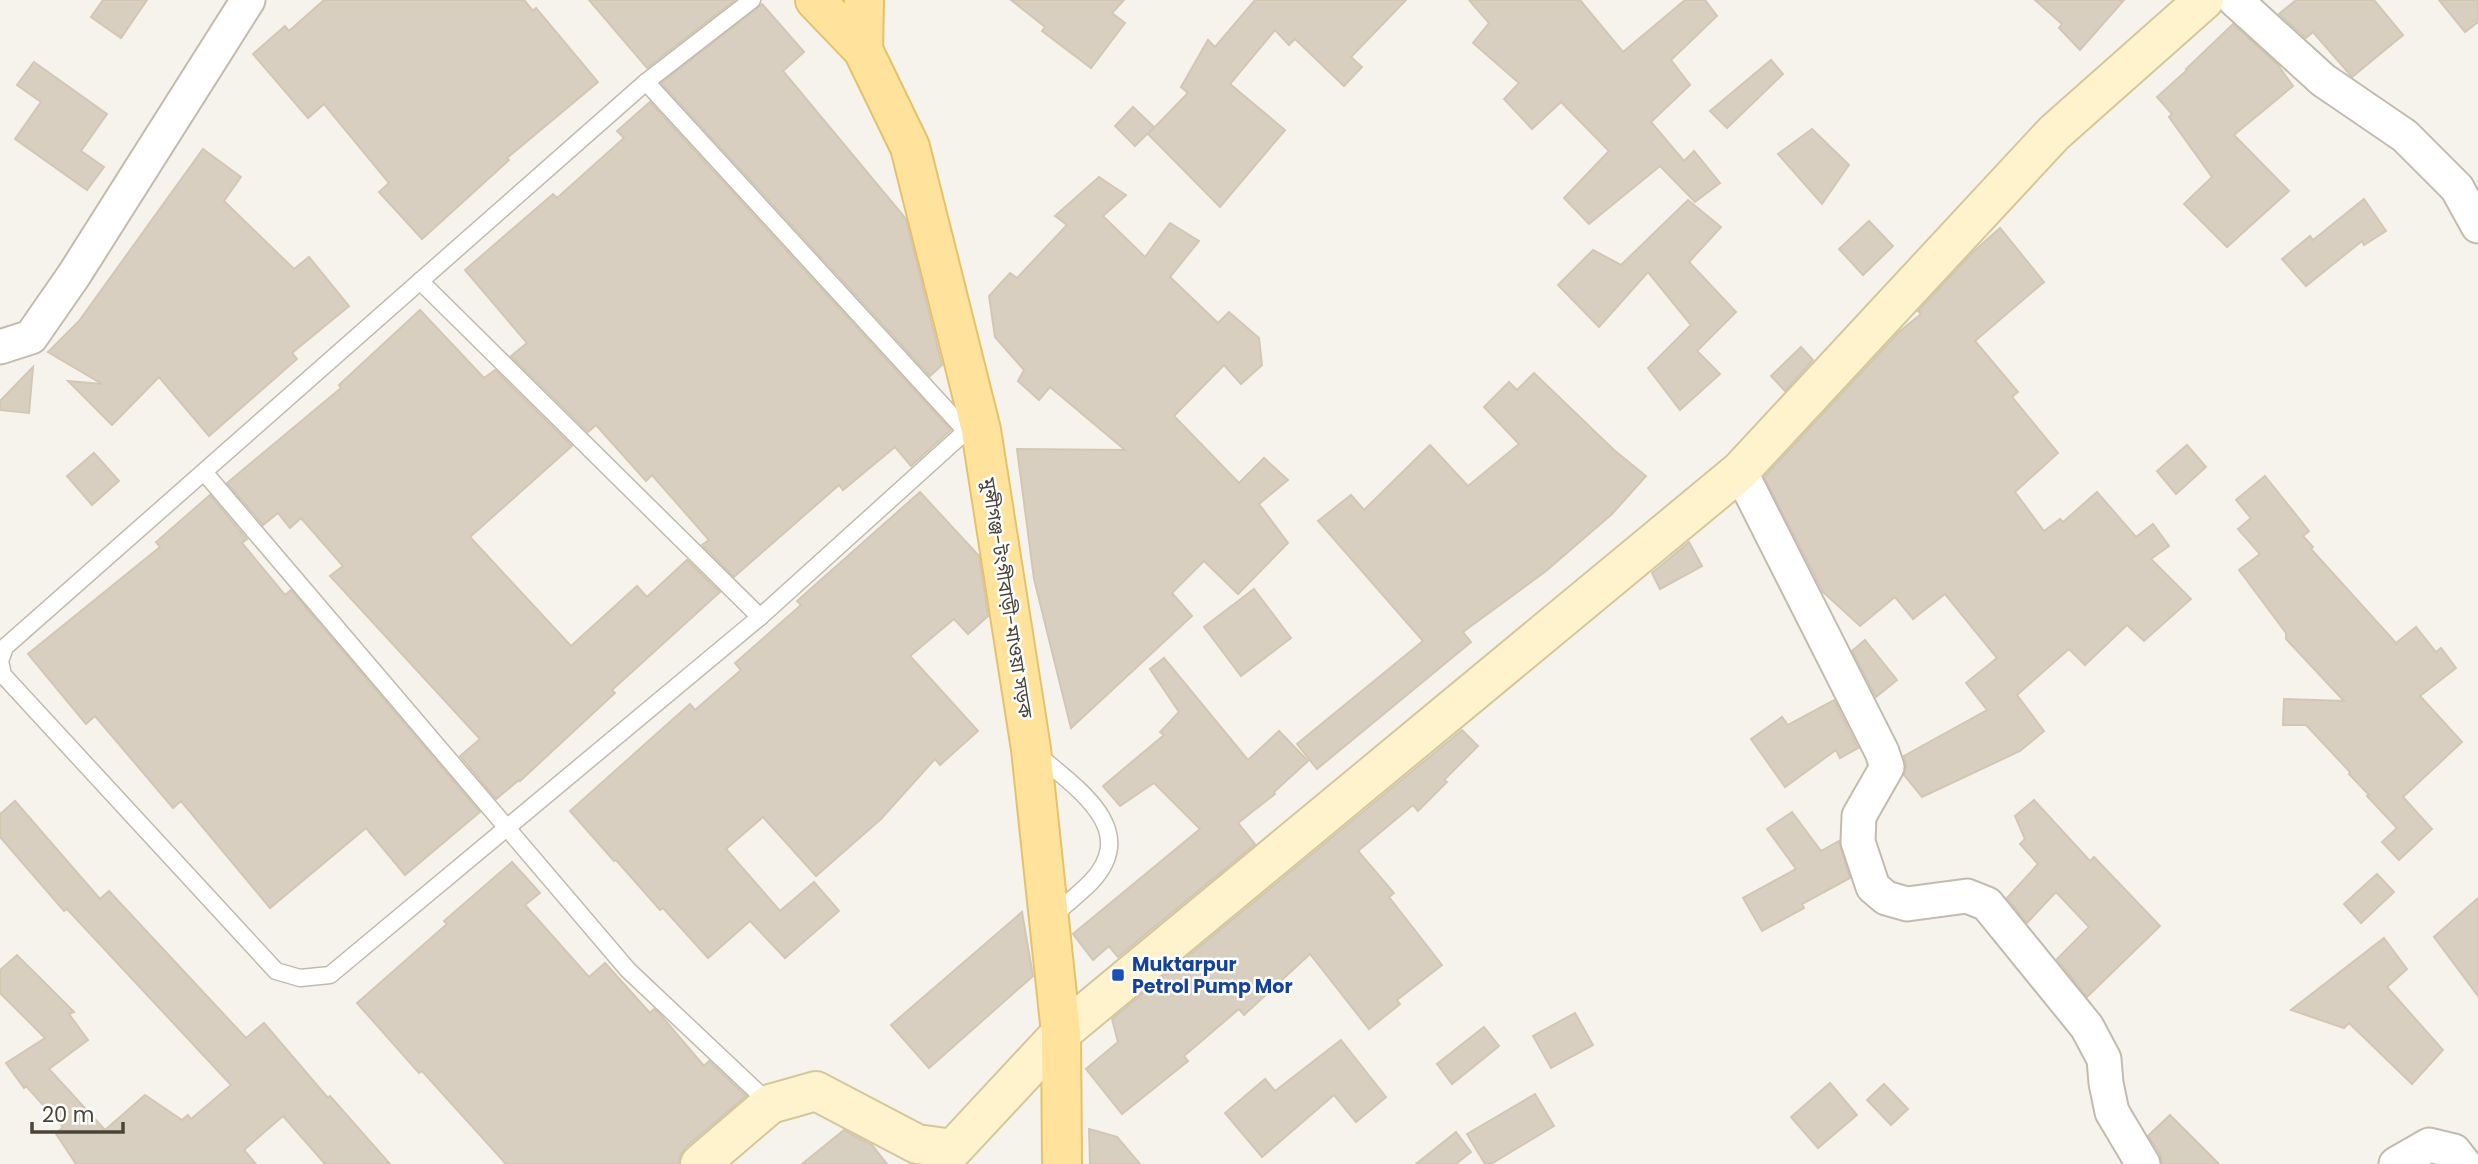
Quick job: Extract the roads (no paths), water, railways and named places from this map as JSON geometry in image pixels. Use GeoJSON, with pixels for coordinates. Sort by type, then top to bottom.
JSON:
{"type":"FeatureCollection","features":[{"type":"Feature","properties":{"kind":"main road"},"geometry":{"type":"LineString","coordinates":[[815,0],[863,50]]}},
{"type":"Feature","properties":{"kind":"main road"},"geometry":{"type":"LineString","coordinates":[[863,50],[864,0]]}},
{"type":"Feature","properties":{"kind":"main road","name":"মুন্সীগঞ্জ-টংগীবাড়ী-মাওয়া সড়ক"},"geometry":{"type":"LineString","coordinates":[[863,50],[910,147],[974,430],[1031,749],[1061,1033],[1062,1164]]}},
{"type":"Feature","properties":{"kind":"street"},"geometry":{"type":"LineString","coordinates":[[0,347],[32,337],[248,0]]}},
{"type":"Feature","properties":{"kind":"street"},"geometry":{"type":"LineString","coordinates":[[699,1164],[770,1104],[816,1091],[917,1144],[953,1149],[1061,1033],[1740,471],[2054,133],[2204,0]]}},
{"type":"Feature","properties":{"kind":"street"},"geometry":{"type":"LineString","coordinates":[[2235,0],[2323,79],[2405,136],[2457,188],[2478,226]]}},
{"type":"Feature","properties":{"kind":"street"},"geometry":{"type":"LineString","coordinates":[[1740,471],[1882,751],[1887,767],[1859,816],[1858,842],[1873,887],[1886,898],[1907,904],[1966,896],[1987,904],[2087,1027],[2104,1059],[2112,1112],[2143,1164]]}},
{"type":"Feature","properties":{"kind":"street"},"geometry":{"type":"LineString","coordinates":[[2396,1164],[2429,1145],[2454,1151],[2464,1164]]}},
{"type":"Feature","properties":{"kind":"lane"},"geometry":{"type":"LineString","coordinates":[[646,82],[974,430],[760,617],[330,975],[300,978],[276,971],[3,676],[0,661],[5,647],[646,82],[752,0]]}},
{"type":"Feature","properties":{"kind":"lane"},"geometry":{"type":"LineString","coordinates":[[420,281],[760,617]]}},
{"type":"Feature","properties":{"kind":"lane"},"geometry":{"type":"LineString","coordinates":[[204,472],[628,970],[770,1104]]}},
{"type":"Feature","properties":{"kind":"lane"},"geometry":{"type":"LineString","coordinates":[[1031,749],[1091,801],[1106,823],[1110,847],[1102,867],[1091,881],[1049,919]]}},
{"type":"Feature","properties":{"kind":"place","name":"Muktarpur Petrol Pump Mor"},"geometry":{"type":"Point","coordinates":[1118,975]}}]}
